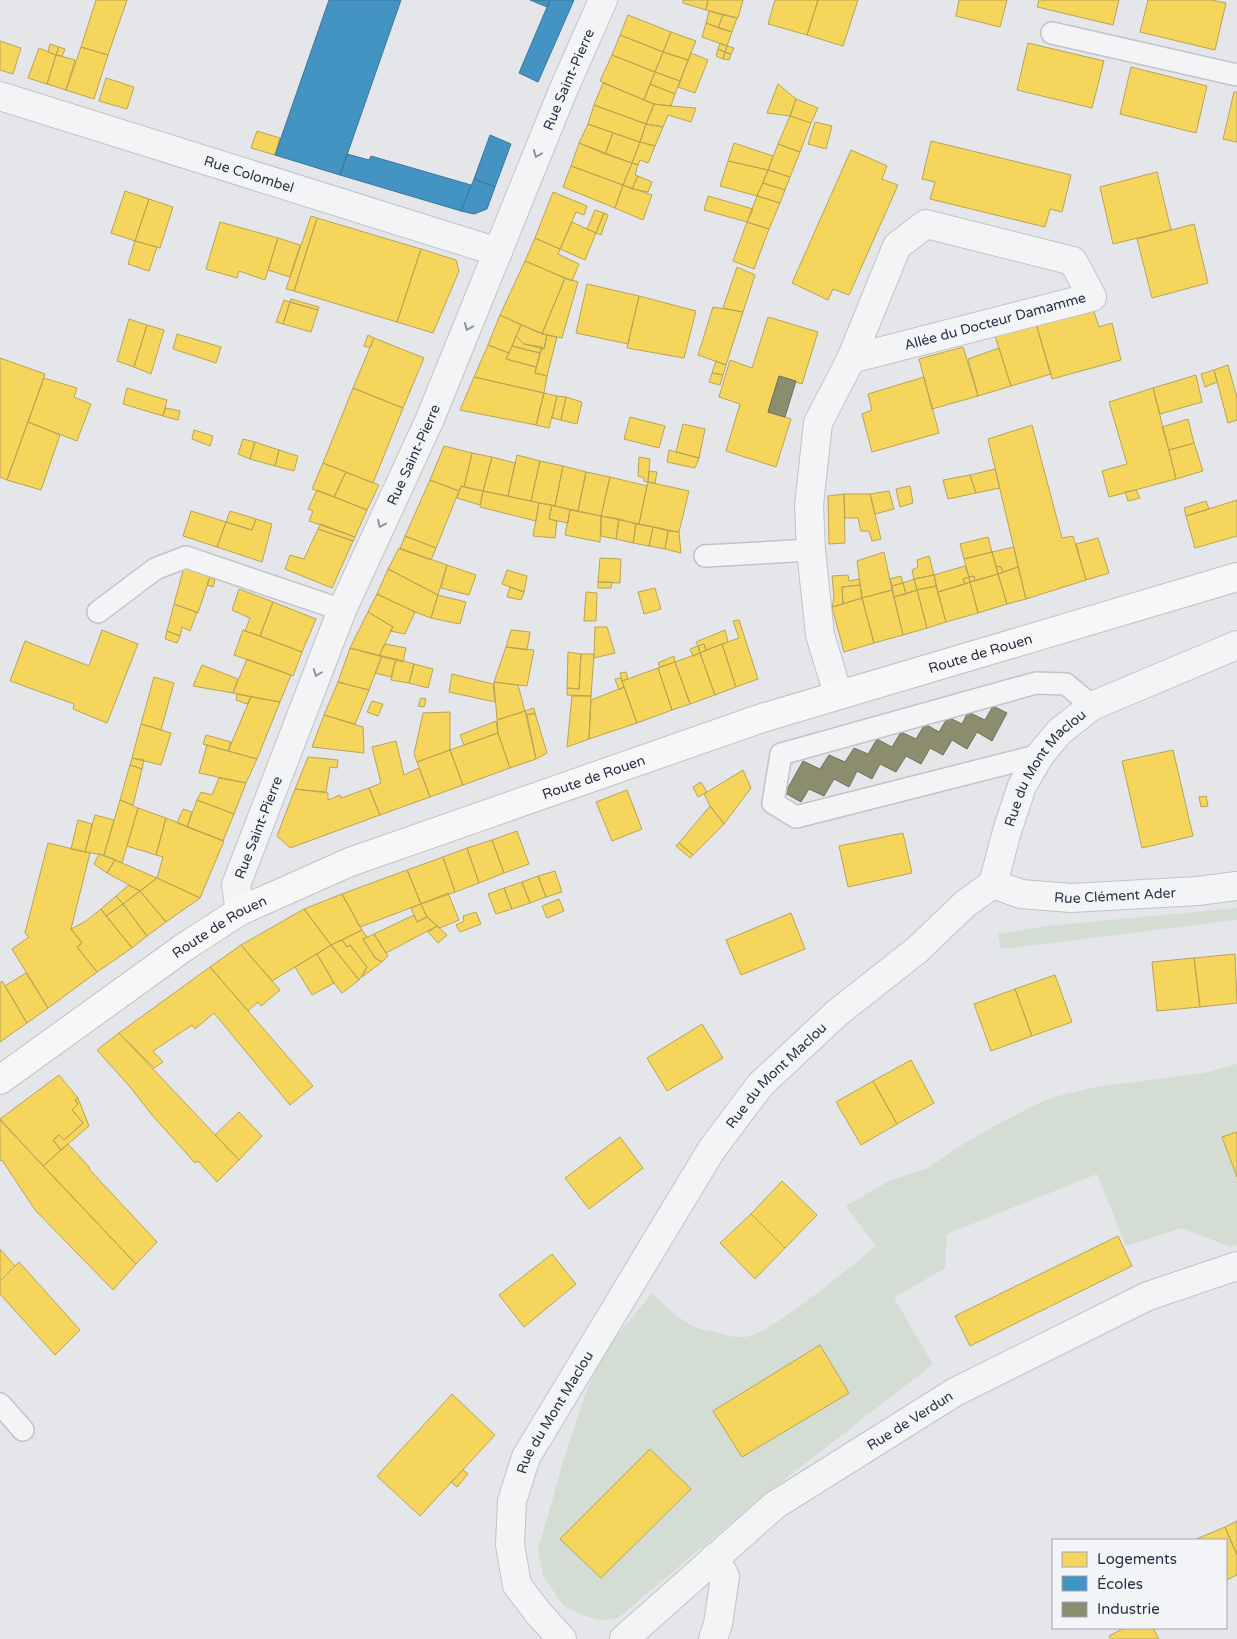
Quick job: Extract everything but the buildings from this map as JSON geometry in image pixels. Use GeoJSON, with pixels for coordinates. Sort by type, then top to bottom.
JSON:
{"type":"FeatureCollection","features":[{"type":"Feature","properties":{"kind":"street","name":"Rue Saint-Pierre"},"geometry":{"type":"LineString","coordinates":[[240,910],[236,885],[342,610],[430,418],[562,93],[603,0]]}},
{"type":"Feature","properties":{"kind":"street","name":"Rue Colombel"},"geometry":{"type":"LineString","coordinates":[[0,96],[498,252]]}},
{"type":"Feature","properties":{"kind":"street","name":"Allée du Docteur Damamme"},"geometry":{"type":"LineString","coordinates":[[838,694],[820,635],[811,550],[809,505],[818,423],[851,359],[897,246],[926,224],[1073,261],[1092,297],[851,359]]}},
{"type":"Feature","properties":{"kind":"street","name":"Route de Rouen"},"geometry":{"type":"LineString","coordinates":[[0,1080],[183,948],[240,910],[350,862],[721,732],[838,694],[1237,577]]}},
{"type":"Feature","properties":{"kind":"street","name":"Rue du Mont Maclou"},"geometry":{"type":"LineString","coordinates":[[562,1639],[539,1614],[517,1585],[510,1545],[512,1501],[526,1458],[712,1149],[760,1085],[837,1013],[917,950],[965,904],[994,884],[1007,831],[1022,786],[1040,755],[1059,732],[1092,706],[1237,645]]}},
{"type":"Feature","properties":{"kind":"street","name":"Rue Clément Ader"},"geometry":{"type":"LineString","coordinates":[[994,884],[1021,894],[1071,898],[1198,891],[1237,886]]}},
{"type":"Feature","properties":{"kind":"street","name":"Rue de Verdun"},"geometry":{"type":"LineString","coordinates":[[624,1639],[775,1505],[955,1392],[1148,1296],[1237,1266]]}},
{"type":"Feature","properties":{"kind":"street"},"geometry":{"type":"LineString","coordinates":[[712,1639],[718,1624],[725,1577],[716,1557]]}},
{"type":"Feature","properties":{"kind":"lane"},"geometry":{"type":"LineString","coordinates":[[1052,33],[1237,75]]}},
{"type":"Feature","properties":{"kind":"lane"},"geometry":{"type":"LineString","coordinates":[[705,556],[811,550]]}},
{"type":"Feature","properties":{"kind":"lane"},"geometry":{"type":"LineString","coordinates":[[98,612],[155,569],[186,557],[342,610]]}},
{"type":"Feature","properties":{"kind":"lane"},"geometry":{"type":"LineString","coordinates":[[1040,755],[796,817],[773,803],[781,754],[1036,683],[1066,684],[1092,706]]}},
{"type":"Feature","properties":{"kind":"lane"},"geometry":{"type":"LineString","coordinates":[[0,1404],[22,1430]]}},
{"type":"Feature","properties":{"kind":"shaded area"},"geometry":{"type":"Polygon","coordinates":[[[1237,908],[1237,920],[1001,949],[998,934],[1048,926],[1237,908]]]}},
{"type":"Feature","properties":{"kind":"shaded area"},"geometry":{"type":"Polygon","coordinates":[[[1237,1064],[1237,1245],[1231,1247],[1181,1228],[1126,1246],[1097,1174],[947,1234],[945,1268],[894,1298],[933,1364],[757,1501],[618,1618],[600,1620],[582,1615],[564,1606],[543,1576],[538,1550],[565,1455],[588,1387],[606,1349],[652,1293],[678,1317],[697,1328],[737,1337],[745,1337],[757,1333],[812,1298],[876,1246],[846,1206],[889,1181],[928,1168],[987,1130],[1039,1103],[1058,1096],[1096,1087],[1204,1073],[1237,1064]]]}}]}
